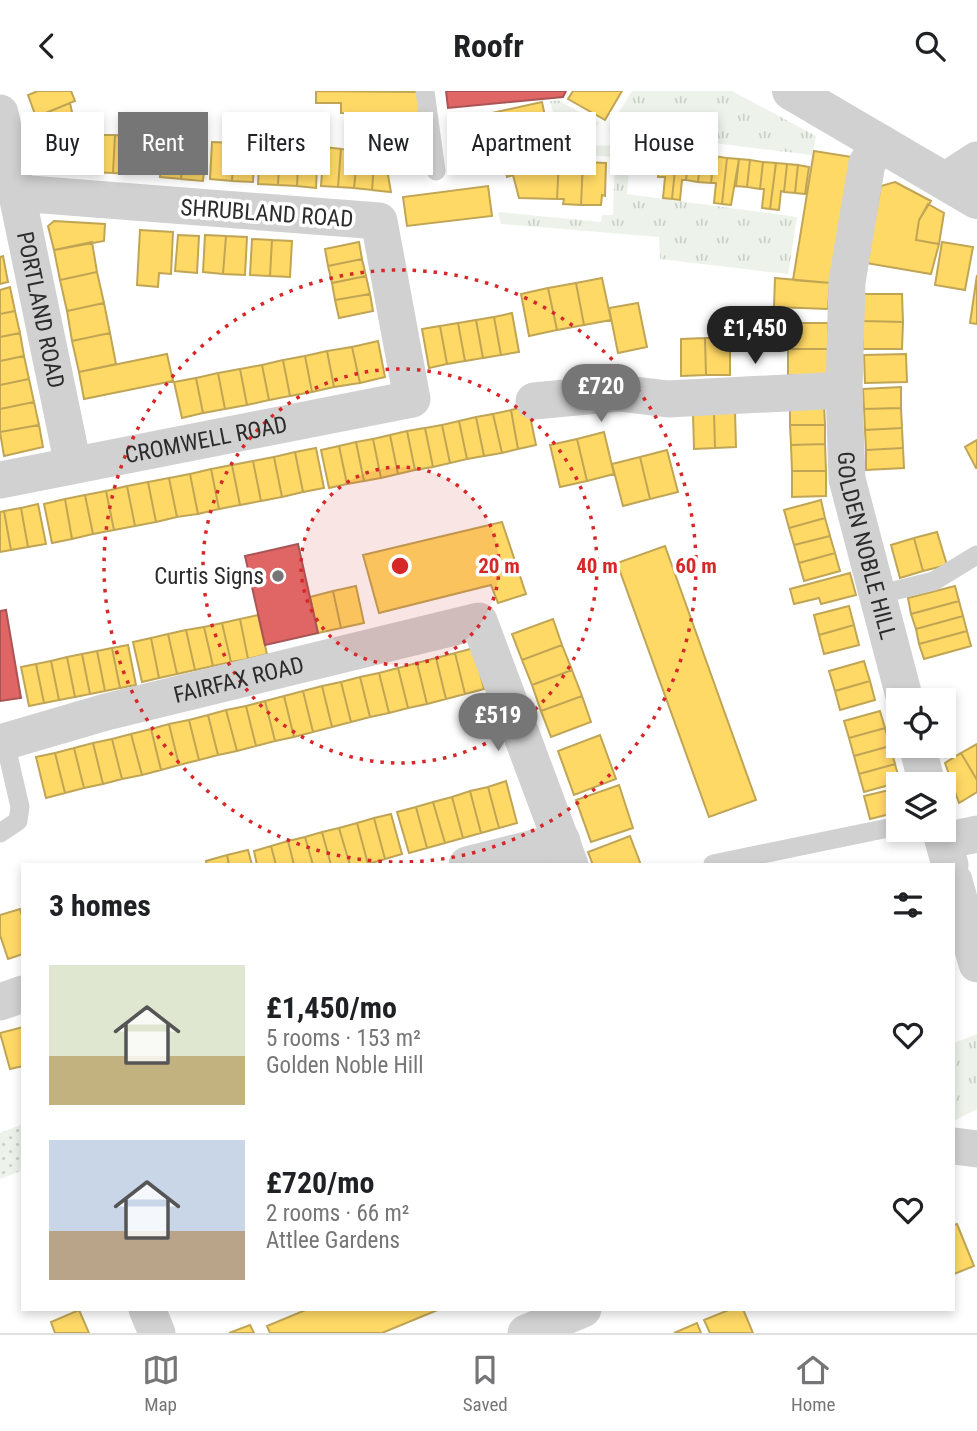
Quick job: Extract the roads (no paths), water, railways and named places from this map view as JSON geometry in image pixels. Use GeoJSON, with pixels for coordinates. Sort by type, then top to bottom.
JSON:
{"type":"FeatureCollection","features":[{"type":"Feature","properties":{"kind":"street"},"geometry":{"type":"LineString","coordinates":[[791,91],[881,143],[961,170],[977,200]]}},
{"type":"Feature","properties":{"kind":"street","name":"PORTLAND ROAD"},"geometry":{"type":"LineString","coordinates":[[0,113],[73,465]]}},
{"type":"Feature","properties":{"kind":"street","name":"GOLDEN NOBLE HILL"},"geometry":{"type":"LineString","coordinates":[[881,143],[867,163],[847,282],[844,390],[847,479],[902,688]]}},
{"type":"Feature","properties":{"kind":"street","name":"SHRUBLAND ROAD"},"geometry":{"type":"LineString","coordinates":[[17,193],[379,221],[412,399]]}},
{"type":"Feature","properties":{"kind":"street"},"geometry":{"type":"LineString","coordinates":[[534,401],[619,393],[668,399],[844,390]]}},
{"type":"Feature","properties":{"kind":"street","name":"CROMWELL ROAD"},"geometry":{"type":"LineString","coordinates":[[0,480],[412,399]]}},
{"type":"Feature","properties":{"kind":"street","name":"FAIRFAX ROAD"},"geometry":{"type":"LineString","coordinates":[[2,743],[106,712],[479,621],[566,853]]}},
{"type":"Feature","properties":{"kind":"street"},"geometry":{"type":"LineString","coordinates":[[484,863],[566,853]]}},
{"type":"Feature","properties":{"kind":"street"},"geometry":{"type":"LineString","coordinates":[[955,885],[977,964]]}},
{"type":"Feature","properties":{"kind":"street"},"geometry":{"type":"LineString","coordinates":[[0,1002],[21,995]]}},
{"type":"Feature","properties":{"kind":"street"},"geometry":{"type":"LineString","coordinates":[[955,1146],[977,1149]]}},
{"type":"Feature","properties":{"kind":"street"},"geometry":{"type":"LineString","coordinates":[[148,1311],[157,1333]]}},
{"type":"Feature","properties":{"kind":"street"},"geometry":{"type":"LineString","coordinates":[[526,1333],[578,1311]]}},
{"type":"Feature","properties":{"kind":"lane"},"geometry":{"type":"LineString","coordinates":[[425,91],[436,171]]}},
{"type":"Feature","properties":{"kind":"lane"},"geometry":{"type":"LineString","coordinates":[[877,595],[934,581],[977,555]]}},
{"type":"Feature","properties":{"kind":"lane"},"geometry":{"type":"LineString","coordinates":[[0,832],[18,821],[20,807],[2,743]]}},
{"type":"Feature","properties":{"kind":"lane"},"geometry":{"type":"LineString","coordinates":[[718,863],[886,828]]}},
{"type":"Feature","properties":{"kind":"place","name":"Curtis Signs"},"geometry":{"type":"Point","coordinates":[278,576]}}]}
